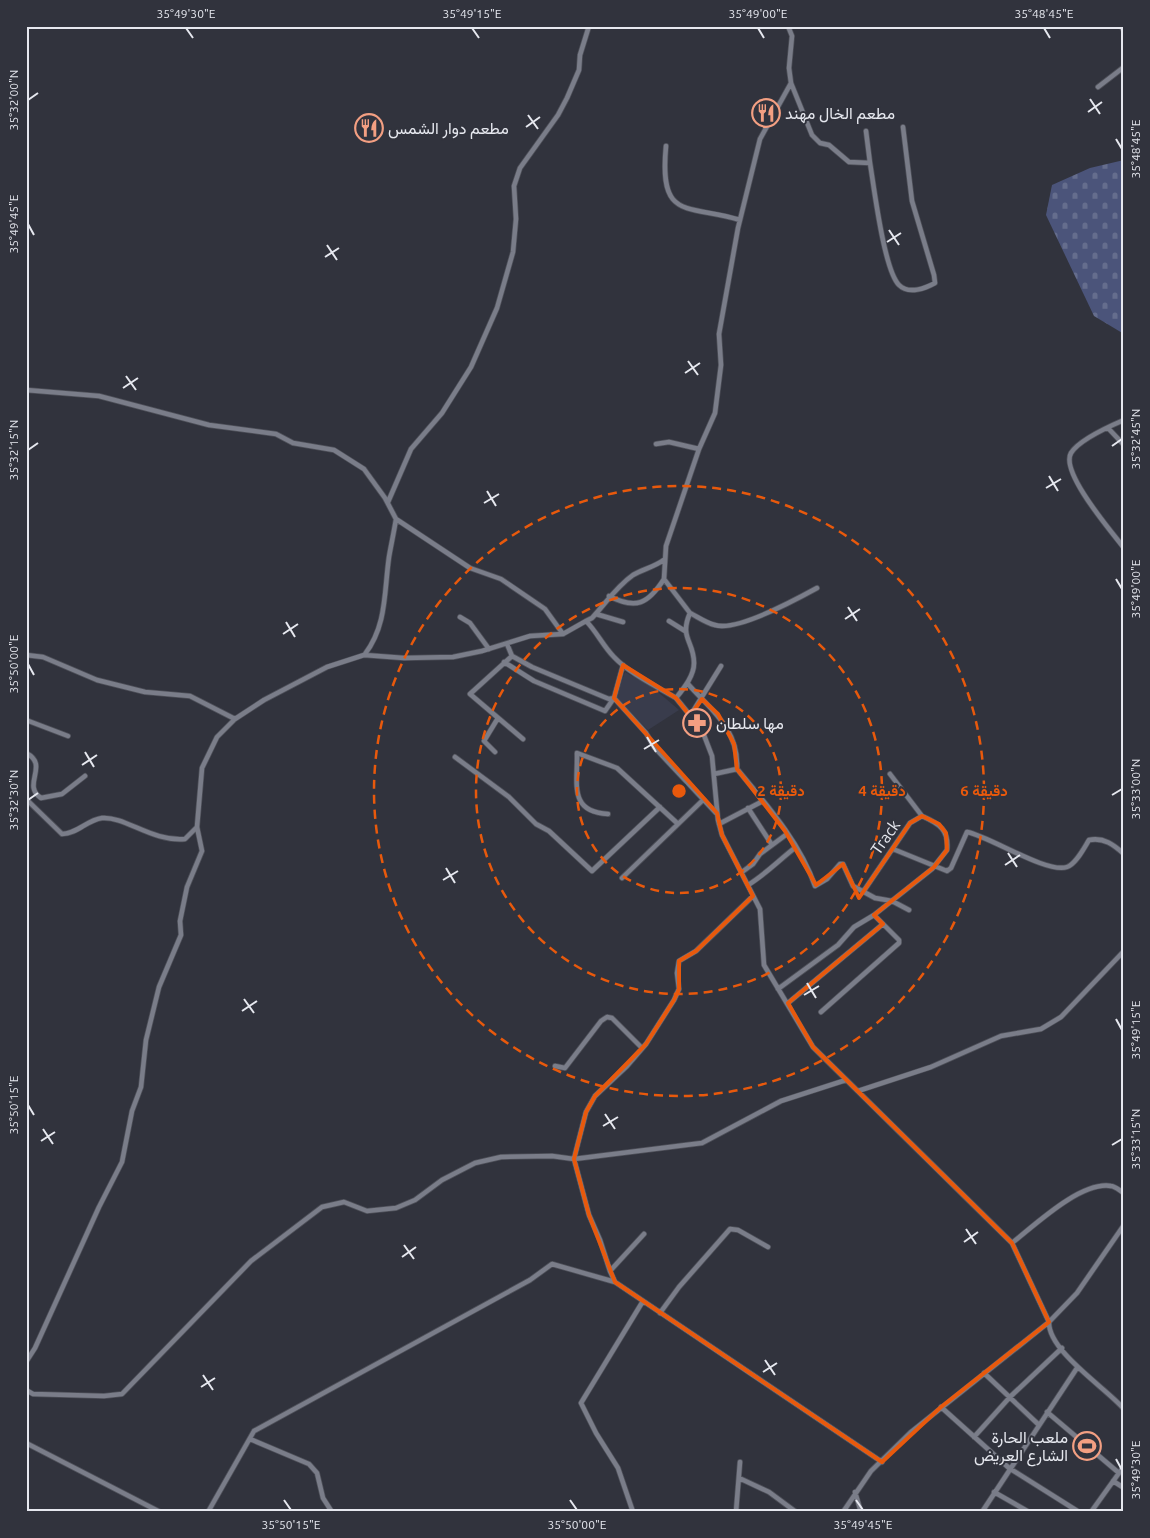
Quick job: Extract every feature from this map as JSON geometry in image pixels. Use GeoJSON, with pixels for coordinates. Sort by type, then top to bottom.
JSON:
{"type":"FeatureCollection","features":[{"type":"Feature","properties":{"kind":"street"},"geometry":{"type":"LineString","coordinates":[[388,502],[411,449],[442,413],[471,367],[493,316],[513,252],[516,219],[514,186],[520,168],[558,115],[567,98],[579,70],[580,54],[590,26]]}},
{"type":"Feature","properties":{"kind":"street"},"geometry":{"type":"LineString","coordinates":[[788,26],[792,36],[789,68],[791,83],[812,135],[820,143],[829,145],[849,162],[870,163]]}},
{"type":"Feature","properties":{"kind":"street"},"geometry":{"type":"LineString","coordinates":[[1121,26],[1124,31]]}},
{"type":"Feature","properties":{"kind":"street"},"geometry":{"type":"LineString","coordinates":[[1098,87],[1124,67]]}},
{"type":"Feature","properties":{"kind":"street"},"geometry":{"type":"LineString","coordinates":[[791,83],[760,139],[740,220],[719,334],[721,365],[715,413],[698,449],[666,546],[664,579],[690,613],[716,626],[757,618],[817,588]]}},
{"type":"Feature","properties":{"kind":"street"},"geometry":{"type":"LineString","coordinates":[[866,131],[870,163],[889,264],[899,285],[906,289],[924,289],[935,283],[934,275],[912,200],[902,127]]}},
{"type":"Feature","properties":{"kind":"street"},"geometry":{"type":"LineString","coordinates":[[666,146],[665,175],[672,200],[685,209],[740,220]]}},
{"type":"Feature","properties":{"kind":"street"},"geometry":{"type":"LineString","coordinates":[[26,390],[99,396],[209,425],[276,434],[293,443],[334,450],[364,469],[388,502],[396,519],[470,568],[501,579],[545,609],[563,634]]}},
{"type":"Feature","properties":{"kind":"street"},"geometry":{"type":"LineString","coordinates":[[1124,420],[1079,444],[1071,453],[1068,463],[1076,482],[1124,548]]}},
{"type":"Feature","properties":{"kind":"street"},"geometry":{"type":"LineString","coordinates":[[1108,428],[1123,444]]}},
{"type":"Feature","properties":{"kind":"street"},"geometry":{"type":"LineString","coordinates":[[656,444],[669,442],[698,449]]}},
{"type":"Feature","properties":{"kind":"street"},"geometry":{"type":"LineString","coordinates":[[364,655],[375,641],[386,603],[389,558],[396,519]]}},
{"type":"Feature","properties":{"kind":"street"},"geometry":{"type":"LineString","coordinates":[[26,1362],[35,1348],[99,1207],[122,1162],[132,1111],[142,1087],[146,1040],[159,987],[181,935],[180,921],[187,887],[202,851],[197,827],[202,768],[217,737],[235,719],[264,700],[327,667],[364,655],[404,658],[453,657],[489,649],[530,636],[563,634],[596,614],[609,596],[632,576],[665,559]]}},
{"type":"Feature","properties":{"kind":"street"},"geometry":{"type":"LineString","coordinates":[[609,596],[627,604],[642,602],[664,579]]}},
{"type":"Feature","properties":{"kind":"street"},"geometry":{"type":"LineString","coordinates":[[676,698],[688,684],[694,663],[684,626],[690,613]]}},
{"type":"Feature","properties":{"kind":"street"},"geometry":{"type":"LineString","coordinates":[[596,614],[623,622]]}},
{"type":"Feature","properties":{"kind":"street"},"geometry":{"type":"LineString","coordinates":[[460,617],[470,622],[489,649]]}},
{"type":"Feature","properties":{"kind":"street"},"geometry":{"type":"LineString","coordinates":[[586,621],[596,630],[605,646],[623,665],[676,698],[702,730],[712,756],[717,813],[722,835],[760,910],[764,966],[813,1047],[1012,1243],[1049,1322],[1049,1331],[1077,1368],[1124,1409]]}},
{"type":"Feature","properties":{"kind":"street"},"geometry":{"type":"LineString","coordinates":[[669,621],[685,631]]}},
{"type":"Feature","properties":{"kind":"street"},"geometry":{"type":"LineString","coordinates":[[507,644],[512,656],[532,667],[609,698],[614,698],[646,733],[654,748],[717,813]]}},
{"type":"Feature","properties":{"kind":"street"},"geometry":{"type":"LineString","coordinates":[[26,655],[43,657],[98,680],[144,692],[190,696],[235,719]]}},
{"type":"Feature","properties":{"kind":"street"},"geometry":{"type":"LineString","coordinates":[[512,656],[470,694],[523,739]]}},
{"type":"Feature","properties":{"kind":"street"},"geometry":{"type":"LineString","coordinates":[[504,662],[534,682],[605,711],[614,698],[623,665]]}},
{"type":"Feature","properties":{"kind":"street"},"geometry":{"type":"LineString","coordinates":[[690,716],[721,666]]}},
{"type":"Feature","properties":{"kind":"street"},"geometry":{"type":"LineString","coordinates":[[688,684],[718,714],[728,731],[738,757],[737,768],[787,834],[815,886],[827,879],[840,864],[843,864],[854,886],[875,898],[892,901],[908,910]]}},
{"type":"Feature","properties":{"kind":"street"},"geometry":{"type":"LineString","coordinates":[[495,752],[484,741],[498,718]]}},
{"type":"Feature","properties":{"kind":"street"},"geometry":{"type":"LineString","coordinates":[[26,720],[68,736]]}},
{"type":"Feature","properties":{"kind":"street"},"geometry":{"type":"LineString","coordinates":[[26,753],[36,761],[33,788],[35,794],[41,798],[62,794],[85,776]]}},
{"type":"Feature","properties":{"kind":"street"},"geometry":{"type":"LineString","coordinates":[[608,814],[600,814],[585,807],[579,801],[577,794],[577,754],[616,768],[677,823]]}},
{"type":"Feature","properties":{"kind":"street"},"geometry":{"type":"LineString","coordinates":[[455,757],[509,797],[536,824],[549,831],[592,871],[660,806]]}},
{"type":"Feature","properties":{"kind":"street"},"geometry":{"type":"LineString","coordinates":[[714,774],[737,768]]}},
{"type":"Feature","properties":{"kind":"street"},"geometry":{"type":"LineString","coordinates":[[890,774],[922,816]]}},
{"type":"Feature","properties":{"kind":"street"},"geometry":{"type":"LineString","coordinates":[[26,799],[62,834],[70,834],[102,818],[159,838],[174,840],[185,839],[197,827]]}},
{"type":"Feature","properties":{"kind":"street"},"geometry":{"type":"LineString","coordinates":[[622,878],[703,800]]}},
{"type":"Feature","properties":{"kind":"street"},"geometry":{"type":"LineString","coordinates":[[719,824],[763,801]]}},
{"type":"Feature","properties":{"kind":"street"},"geometry":{"type":"LineString","coordinates":[[748,808],[772,845]]}},
{"type":"Feature","properties":{"kind":"street","name":"Track"},"geometry":{"type":"LineString","coordinates":[[863,892],[910,823],[922,816],[939,824],[943,828],[948,840],[947,850],[934,867]]}},
{"type":"Feature","properties":{"kind":"street"},"geometry":{"type":"LineString","coordinates":[[893,849],[934,867],[949,870],[967,832],[1025,857],[1058,867],[1067,868],[1073,863],[1089,840],[1098,838],[1107,841],[1124,854]]}},
{"type":"Feature","properties":{"kind":"street"},"geometry":{"type":"LineString","coordinates":[[742,872],[787,834]]}},
{"type":"Feature","properties":{"kind":"street"},"geometry":{"type":"LineString","coordinates":[[748,885],[769,872],[774,864],[796,848]]}},
{"type":"Feature","properties":{"kind":"street"},"geometry":{"type":"LineString","coordinates":[[778,989],[838,945],[854,927],[874,915],[934,867]]}},
{"type":"Feature","properties":{"kind":"street"},"geometry":{"type":"LineString","coordinates":[[615,1282],[589,1215],[574,1159],[586,1112],[595,1096],[627,1066],[642,1048],[674,1000],[679,989],[677,973],[679,961],[696,951],[753,896]]}},
{"type":"Feature","properties":{"kind":"street"},"geometry":{"type":"LineString","coordinates":[[821,1012],[899,943],[899,940],[874,915]]}},
{"type":"Feature","properties":{"kind":"street"},"geometry":{"type":"LineString","coordinates":[[788,1003],[883,924]]}},
{"type":"Feature","properties":{"kind":"street"},"geometry":{"type":"LineString","coordinates":[[858,1091],[931,1067],[1001,1036],[1041,1029],[1061,1017],[1124,951]]}},
{"type":"Feature","properties":{"kind":"street"},"geometry":{"type":"LineString","coordinates":[[555,1066],[565,1068],[601,1021],[607,1017],[612,1018],[642,1048]]}},
{"type":"Feature","properties":{"kind":"street"},"geometry":{"type":"LineString","coordinates":[[26,1390],[33,1394],[104,1396],[122,1394],[250,1261],[322,1207],[344,1202],[367,1211],[396,1208],[415,1200],[442,1180],[475,1163],[500,1157],[552,1156],[574,1159],[702,1143],[781,1101],[846,1080]]}},
{"type":"Feature","properties":{"kind":"street"},"geometry":{"type":"LineString","coordinates":[[1012,1243],[1080,1193],[1096,1187],[1112,1186],[1124,1194]]}},
{"type":"Feature","properties":{"kind":"street"},"geometry":{"type":"LineString","coordinates":[[842,1512],[871,1471],[941,1407],[1049,1322],[1078,1293],[1124,1225]]}},
{"type":"Feature","properties":{"kind":"street"},"geometry":{"type":"LineString","coordinates":[[660,1313],[684,1281],[730,1229],[738,1230],[768,1247]]}},
{"type":"Feature","properties":{"kind":"street"},"geometry":{"type":"LineString","coordinates":[[610,1271],[644,1234]]}},
{"type":"Feature","properties":{"kind":"street"},"geometry":{"type":"LineString","coordinates":[[208,1512],[254,1431],[530,1280],[552,1264],[615,1282],[882,1462]]}},
{"type":"Feature","properties":{"kind":"street"},"geometry":{"type":"LineString","coordinates":[[633,1512],[618,1468],[581,1403],[644,1301]]}},
{"type":"Feature","properties":{"kind":"street"},"geometry":{"type":"LineString","coordinates":[[974,1437],[1010,1397],[1062,1348]]}},
{"type":"Feature","properties":{"kind":"street"},"geometry":{"type":"LineString","coordinates":[[982,1512],[1009,1468],[1077,1368]]}},
{"type":"Feature","properties":{"kind":"street"},"geometry":{"type":"LineString","coordinates":[[984,1374],[1039,1424]]}},
{"type":"Feature","properties":{"kind":"street"},"geometry":{"type":"LineString","coordinates":[[941,1407],[1009,1468],[1079,1512]]}},
{"type":"Feature","properties":{"kind":"street"},"geometry":{"type":"LineString","coordinates":[[1047,1412],[1119,1473]]}},
{"type":"Feature","properties":{"kind":"street"},"geometry":{"type":"LineString","coordinates":[[250,1439],[309,1464],[317,1473],[323,1498],[332,1512]]}},
{"type":"Feature","properties":{"kind":"street"},"geometry":{"type":"LineString","coordinates":[[26,1443],[160,1512]]}},
{"type":"Feature","properties":{"kind":"street"},"geometry":{"type":"LineString","coordinates":[[736,1512],[740,1462]]}},
{"type":"Feature","properties":{"kind":"street"},"geometry":{"type":"LineString","coordinates":[[1091,1512],[1124,1466]]}},
{"type":"Feature","properties":{"kind":"street"},"geometry":{"type":"LineString","coordinates":[[739,1478],[769,1492],[796,1512]]}},
{"type":"Feature","properties":{"kind":"street"},"geometry":{"type":"LineString","coordinates":[[1113,1481],[1124,1488]]}},
{"type":"Feature","properties":{"kind":"street"},"geometry":{"type":"LineString","coordinates":[[855,1492],[861,1512]]}},
{"type":"Feature","properties":{"kind":"street"},"geometry":{"type":"LineString","coordinates":[[994,1492],[1029,1512]]}},
{"type":"Feature","properties":{"kind":"highlighted area"},"geometry":{"type":"Polygon","coordinates":[[[623,665],[676,698],[690,716],[702,699],[718,714],[734,744],[737,769],[785,831],[816,885],[843,864],[859,898],[910,823],[922,816],[939,824],[946,833],[947,850],[934,867],[874,915],[883,924],[788,1003],[813,1047],[1012,1243],[1049,1322],[941,1407],[882,1462],[615,1282],[589,1215],[574,1159],[586,1112],[595,1096],[646,1044],[674,1000],[679,989],[679,961],[696,951],[753,896],[722,835],[717,813],[614,698],[623,665]]]}},
{"type":"Feature","properties":{"kind":"shaded area"},"geometry":{"type":"Polygon","coordinates":[[[625,672],[652,687],[679,710],[648,730],[616,697],[625,672]]]}},
{"type":"Feature","properties":{"kind":"green space"},"geometry":{"type":"Polygon","coordinates":[[[1124,160],[1124,334],[1094,316],[1046,215],[1052,185],[1090,168],[1124,160]]]}},
{"type":"Feature","properties":{"kind":"place","name":"مطعم الخال مهند"},"geometry":{"type":"Point","coordinates":[766,113]}},
{"type":"Feature","properties":{"kind":"place","name":"مطعم دوار الشمس"},"geometry":{"type":"Point","coordinates":[369,128]}},
{"type":"Feature","properties":{"kind":"place","name":"مها سلطان"},"geometry":{"type":"Point","coordinates":[697,723]}},
{"type":"Feature","properties":{"kind":"place","name":"ملعب الحارة الشارع العريض"},"geometry":{"type":"Point","coordinates":[1087,1446]}}]}
